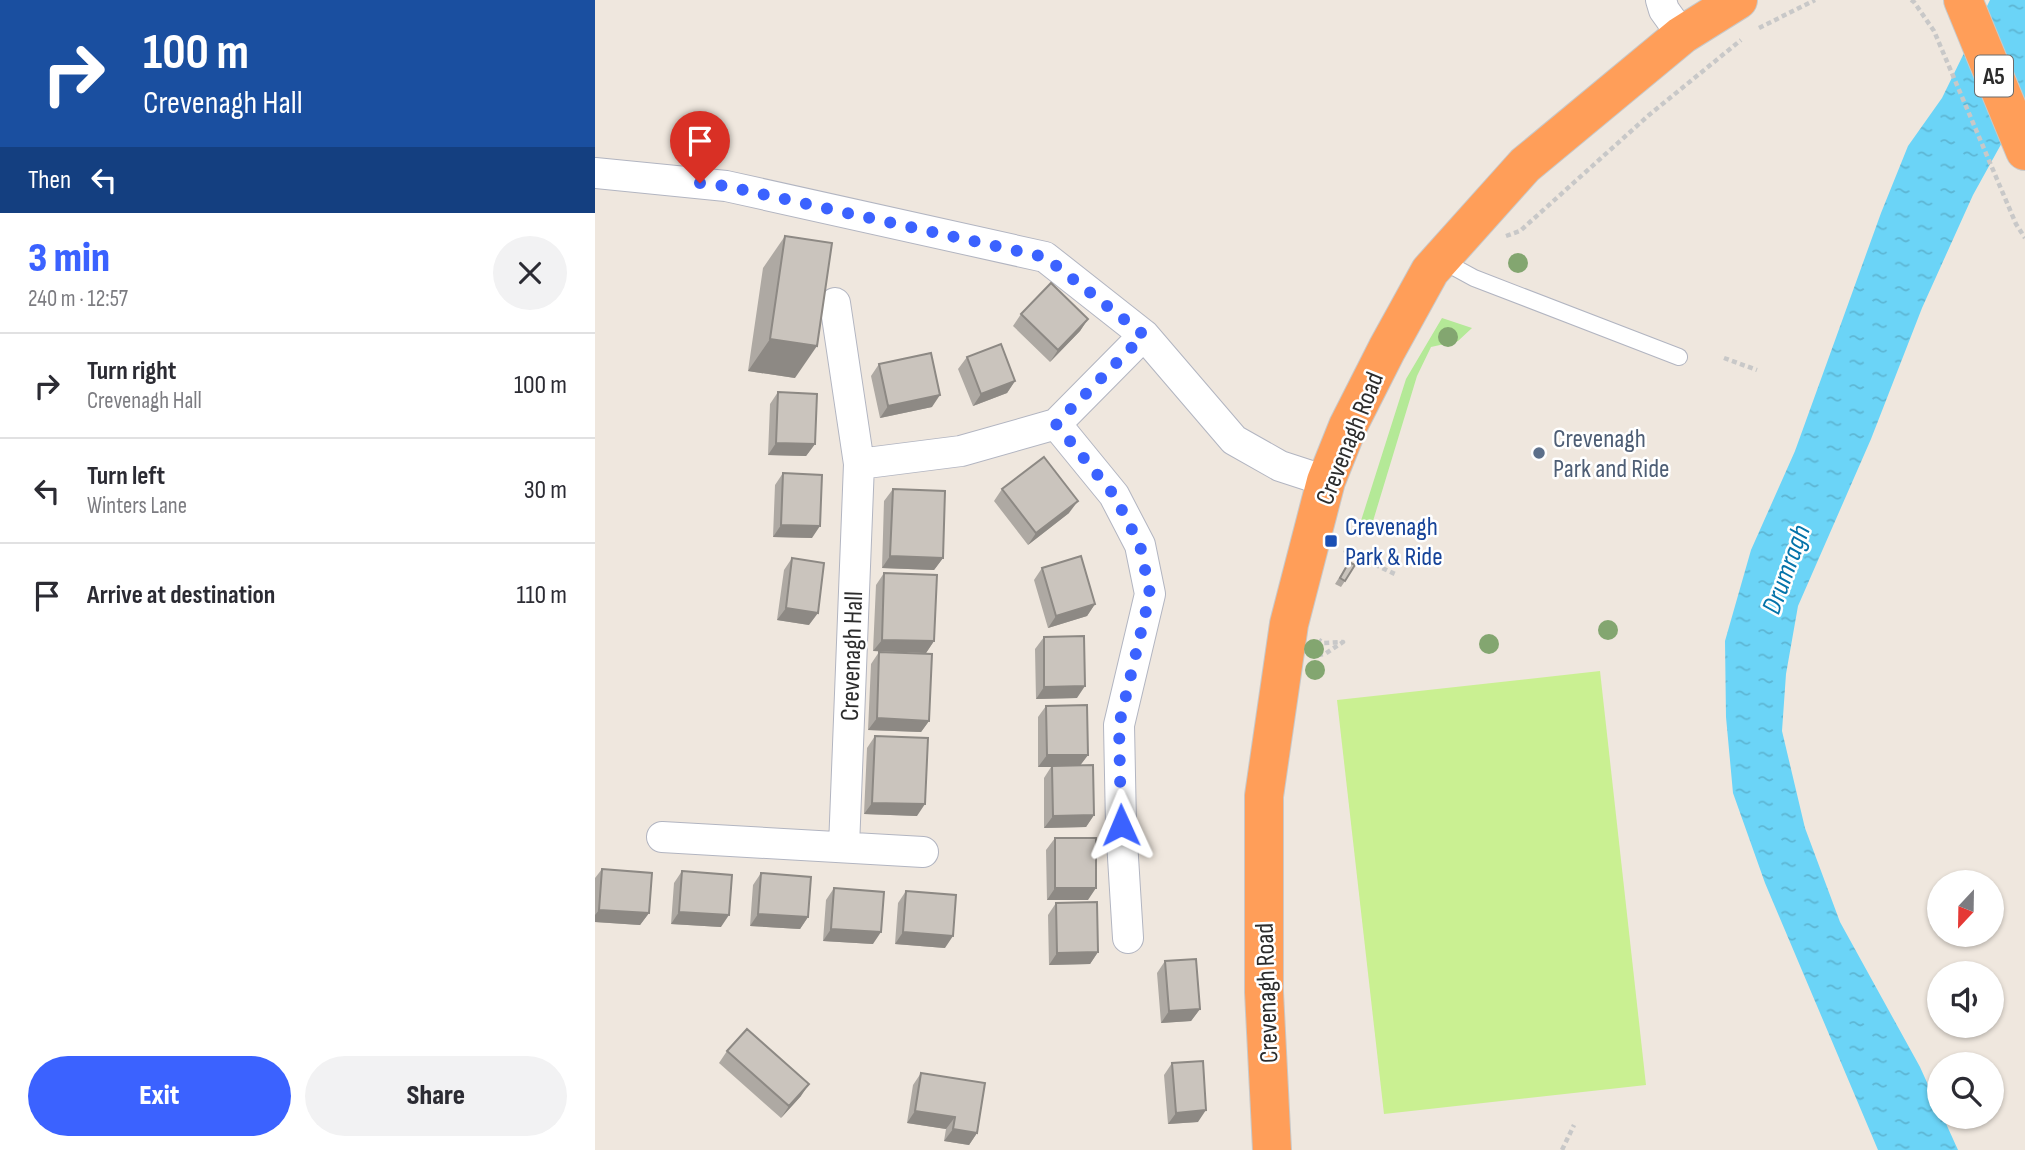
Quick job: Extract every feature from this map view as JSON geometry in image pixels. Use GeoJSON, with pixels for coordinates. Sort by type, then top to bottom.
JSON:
{"type":"FeatureCollection","features":[{"type":"Feature","properties":{"kind":"highway","name":"Crevenagh Road"},"geometry":{"type":"LineString","coordinates":[[1272,1150],[1264,992],[1264,796],[1289,624],[1326,481],[1348,426],[1430,271],[1525,165],[1682,35],[1738,0]]}},
{"type":"Feature","properties":{"kind":"highway","name":"A5"},"geometry":{"type":"LineString","coordinates":[[1963,0],[2025,151]]}},
{"type":"Feature","properties":{"kind":"street"},"geometry":{"type":"LineString","coordinates":[[1661,0],[1664,10],[1682,35]]}},
{"type":"Feature","properties":{"kind":"street"},"geometry":{"type":"LineString","coordinates":[[595,173],[726,186],[1045,257],[1144,335],[1234,440],[1280,466],[1326,481]]}},
{"type":"Feature","properties":{"kind":"street","name":"Crevenagh Hall"},"geometry":{"type":"LineString","coordinates":[[835,303],[859,464],[844,847]]}},
{"type":"Feature","properties":{"kind":"street"},"geometry":{"type":"LineString","coordinates":[[859,464],[961,452],[1056,424],[1144,335]]}},
{"type":"Feature","properties":{"kind":"street"},"geometry":{"type":"LineString","coordinates":[[1056,424],[1114,495],[1140,545],[1150,594],[1119,725],[1121,825],[1128,938]]}},
{"type":"Feature","properties":{"kind":"street"},"geometry":{"type":"LineString","coordinates":[[662,837],[923,852]]}},
{"type":"Feature","properties":{"kind":"lane"},"geometry":{"type":"LineString","coordinates":[[1441,260],[1474,278],[1679,357]]}},
{"type":"Feature","properties":{"kind":"path"},"geometry":{"type":"LineString","coordinates":[[1502,238],[1520,231],[1649,115],[1751,32],[1815,0]]}},
{"type":"Feature","properties":{"kind":"path"},"geometry":{"type":"LineString","coordinates":[[1911,0],[1934,31],[2016,224],[2025,238]]}},
{"type":"Feature","properties":{"kind":"path"},"geometry":{"type":"LineString","coordinates":[[1724,358],[1757,370]]}},
{"type":"Feature","properties":{"kind":"path"},"geometry":{"type":"LineString","coordinates":[[1344,550],[1395,574]]}},
{"type":"Feature","properties":{"kind":"path"},"geometry":{"type":"LineString","coordinates":[[1314,656],[1325,654],[1343,642],[1324,643],[1316,639]]}},
{"type":"Feature","properties":{"kind":"path"},"geometry":{"type":"LineString","coordinates":[[1562,1150],[1574,1125]]}},
{"type":"Feature","properties":{"kind":"green space"},"geometry":{"type":"Polygon","coordinates":[[[1442,318],[1472,328],[1458,341],[1431,347],[1417,376],[1370,531],[1359,527],[1406,379],[1442,318]]]}},
{"type":"Feature","properties":{"kind":"green space"},"geometry":{"type":"Polygon","coordinates":[[[1600,671],[1646,1085],[1384,1114],[1337,700],[1600,671]]]}},
{"type":"Feature","properties":{"kind":"water","name":"Drumragh"},"geometry":{"type":"Polygon","coordinates":[[[1990,0],[2025,0],[2025,101],[1973,195],[1922,308],[1871,439],[1798,606],[1786,674],[1782,731],[1805,828],[1840,922],[1927,1082],[1927,1129],[1948,1129],[1958,1150],[1878,1150],[1765,883],[1733,793],[1726,717],[1725,641],[1751,550],[1795,451],[1881,213],[1908,146],[1942,98],[1990,0]]]}},
{"type":"Feature","properties":{"kind":"building"},"geometry":{"type":"Polygon","coordinates":[[[785,236],[832,243],[817,346],[770,339],[785,236]]]}},
{"type":"Feature","properties":{"kind":"building"},"geometry":{"type":"Polygon","coordinates":[[[1051,283],[1088,319],[1058,350],[1021,314],[1051,283]]]}},
{"type":"Feature","properties":{"kind":"building"},"geometry":{"type":"Polygon","coordinates":[[[1001,344],[1015,381],[981,394],[967,357],[1001,344]]]}},
{"type":"Feature","properties":{"kind":"building"},"geometry":{"type":"Polygon","coordinates":[[[931,353],[940,395],[888,406],[879,364],[931,353]]]}},
{"type":"Feature","properties":{"kind":"building"},"geometry":{"type":"Polygon","coordinates":[[[778,392],[817,394],[815,444],[776,443],[778,392]]]}},
{"type":"Feature","properties":{"kind":"building"},"geometry":{"type":"Polygon","coordinates":[[[1044,457],[1078,501],[1036,533],[1002,489],[1044,457]]]}},
{"type":"Feature","properties":{"kind":"building"},"geometry":{"type":"Polygon","coordinates":[[[783,473],[822,475],[820,526],[781,525],[783,473]]]}},
{"type":"Feature","properties":{"kind":"building"},"geometry":{"type":"Polygon","coordinates":[[[893,489],[945,491],[943,558],[890,556],[893,489]]]}},
{"type":"Feature","properties":{"kind":"building"},"geometry":{"type":"Polygon","coordinates":[[[1081,556],[1095,604],[1056,616],[1042,568],[1081,556]]]}},
{"type":"Feature","properties":{"kind":"building"},"geometry":{"type":"Polygon","coordinates":[[[792,558],[824,563],[818,613],[786,608],[792,558]]]}},
{"type":"Feature","properties":{"kind":"building"},"geometry":{"type":"Polygon","coordinates":[[[1349,562],[1355,565],[1345,581],[1340,578],[1349,562]]]}},
{"type":"Feature","properties":{"kind":"building"},"geometry":{"type":"Polygon","coordinates":[[[884,573],[937,575],[934,641],[882,640],[884,573]]]}},
{"type":"Feature","properties":{"kind":"building"},"geometry":{"type":"Polygon","coordinates":[[[1084,636],[1085,686],[1044,687],[1044,637],[1084,636]]]}},
{"type":"Feature","properties":{"kind":"building"},"geometry":{"type":"Polygon","coordinates":[[[879,652],[932,654],[929,721],[877,718],[879,652]]]}},
{"type":"Feature","properties":{"kind":"building"},"geometry":{"type":"Polygon","coordinates":[[[1087,705],[1088,755],[1047,755],[1046,706],[1087,705]]]}},
{"type":"Feature","properties":{"kind":"building"},"geometry":{"type":"Polygon","coordinates":[[[875,736],[928,738],[925,804],[872,803],[875,736]]]}},
{"type":"Feature","properties":{"kind":"building"},"geometry":{"type":"Polygon","coordinates":[[[1093,765],[1094,815],[1053,816],[1052,766],[1093,765]]]}},
{"type":"Feature","properties":{"kind":"building"},"geometry":{"type":"Polygon","coordinates":[[[1055,838],[1096,838],[1096,888],[1055,888],[1055,838]]]}},
{"type":"Feature","properties":{"kind":"building"},"geometry":{"type":"Polygon","coordinates":[[[602,869],[652,873],[649,913],[599,910],[602,869]]]}},
{"type":"Feature","properties":{"kind":"building"},"geometry":{"type":"Polygon","coordinates":[[[682,871],[732,875],[729,915],[679,912],[682,871]]]}},
{"type":"Feature","properties":{"kind":"building"},"geometry":{"type":"Polygon","coordinates":[[[761,873],[811,877],[808,917],[758,914],[761,873]]]}},
{"type":"Feature","properties":{"kind":"building"},"geometry":{"type":"Polygon","coordinates":[[[834,888],[884,892],[881,932],[831,929],[834,888]]]}},
{"type":"Feature","properties":{"kind":"building"},"geometry":{"type":"Polygon","coordinates":[[[906,891],[956,895],[953,936],[903,932],[906,891]]]}},
{"type":"Feature","properties":{"kind":"building"},"geometry":{"type":"Polygon","coordinates":[[[1097,902],[1098,952],[1057,953],[1056,903],[1097,902]]]}},
{"type":"Feature","properties":{"kind":"building"},"geometry":{"type":"Polygon","coordinates":[[[1196,959],[1200,1009],[1169,1011],[1165,961],[1196,959]]]}},
{"type":"Feature","properties":{"kind":"building"},"geometry":{"type":"Polygon","coordinates":[[[747,1029],[809,1084],[789,1106],[727,1051],[747,1029]]]}},
{"type":"Feature","properties":{"kind":"building"},"geometry":{"type":"Polygon","coordinates":[[[1203,1061],[1206,1110],[1176,1113],[1172,1063],[1203,1061]]]}},
{"type":"Feature","properties":{"kind":"building"},"geometry":{"type":"Polygon","coordinates":[[[921,1073],[985,1083],[977,1133],[953,1129],[955,1117],[915,1111],[921,1073]]]}},
{"type":"Feature","properties":{"kind":"place","name":"Crevenagh Park and Ride"},"geometry":{"type":"Point","coordinates":[1539,453]}},
{"type":"Feature","properties":{"kind":"place","name":"Crevenagh Park & Ride"},"geometry":{"type":"Point","coordinates":[1331,541]}},
{"type":"Feature","properties":{"kind":"route"},"geometry":{"type":"LineString","coordinates":[[700,183],[726,186],[1045,257],[1144,335],[1056,424],[1114,495],[1140,545],[1150,594],[1119,725],[1121,825]]}}]}
